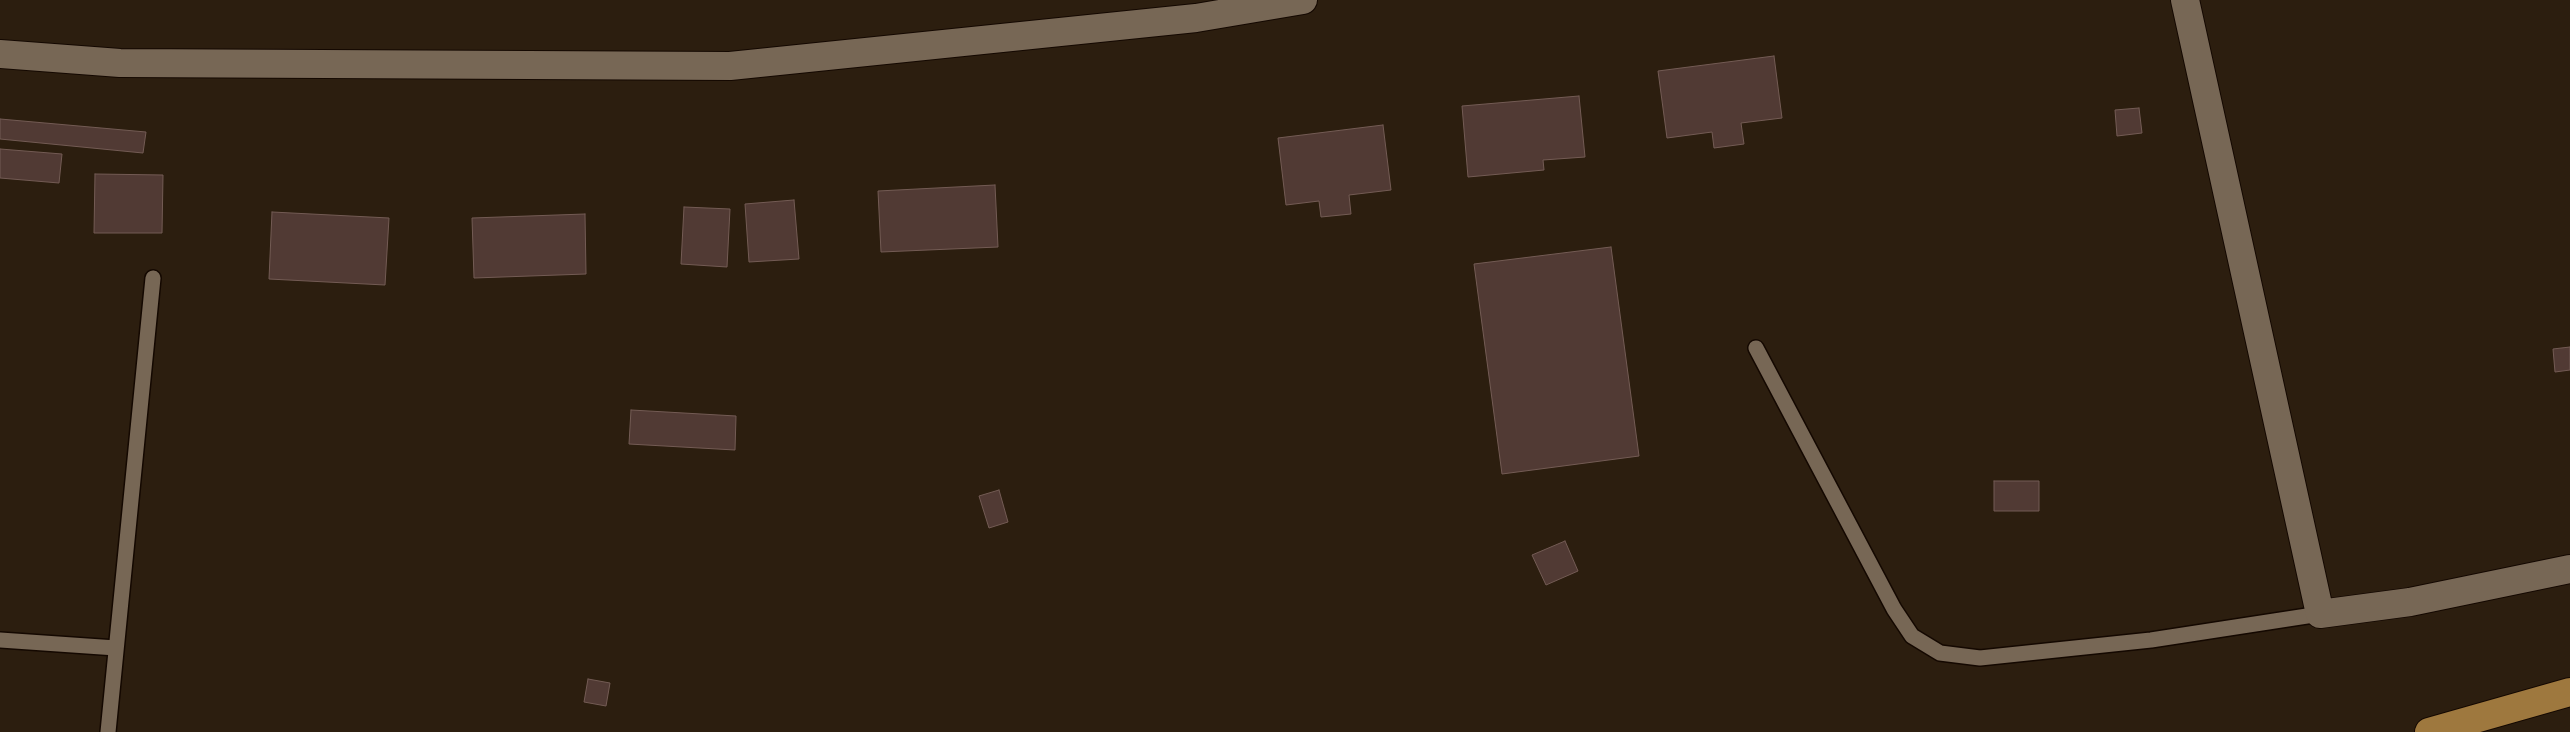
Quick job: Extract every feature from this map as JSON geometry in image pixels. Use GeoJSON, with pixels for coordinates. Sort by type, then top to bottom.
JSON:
{"type":"FeatureCollection","features":[{"type":"Feature","properties":{"kind":"highway"},"geometry":{"type":"LineString","coordinates":[[2428,732],[2570,692]]}},
{"type":"Feature","properties":{"kind":"street"},"geometry":{"type":"LineString","coordinates":[[0,54],[120,64],[730,66],[1196,18],[1303,0]]}},
{"type":"Feature","properties":{"kind":"street"},"geometry":{"type":"LineString","coordinates":[[2185,0],[2320,614],[2410,602],[2570,569]]}},
{"type":"Feature","properties":{"kind":"lane"},"geometry":{"type":"LineString","coordinates":[[108,732],[153,278]]}},
{"type":"Feature","properties":{"kind":"lane"},"geometry":{"type":"LineString","coordinates":[[1756,348],[1894,609],[1912,636],[1940,653],[1980,658],[2151,640],[2320,614]]}},
{"type":"Feature","properties":{"kind":"lane"},"geometry":{"type":"LineString","coordinates":[[0,640],[116,648]]}},
{"type":"Feature","properties":{"kind":"building"},"geometry":{"type":"Polygon","coordinates":[[[1774,56],[1782,118],[1741,123],[1744,144],[1714,148],[1712,132],[1667,138],[1658,71],[1774,56]]]}},
{"type":"Feature","properties":{"kind":"building"},"geometry":{"type":"Polygon","coordinates":[[[1579,96],[1585,157],[1543,160],[1544,170],[1468,177],[1462,106],[1579,96]]]}},
{"type":"Feature","properties":{"kind":"building"},"geometry":{"type":"Polygon","coordinates":[[[2139,108],[2142,133],[2117,136],[2115,110],[2139,108]]]}},
{"type":"Feature","properties":{"kind":"building"},"geometry":{"type":"Polygon","coordinates":[[[0,119],[146,132],[143,153],[0,139],[0,119]]]}},
{"type":"Feature","properties":{"kind":"building"},"geometry":{"type":"Polygon","coordinates":[[[1383,125],[1391,190],[1349,195],[1351,214],[1321,217],[1319,201],[1286,205],[1278,138],[1383,125]]]}},
{"type":"Feature","properties":{"kind":"building"},"geometry":{"type":"Polygon","coordinates":[[[0,149],[62,154],[59,183],[0,178],[0,149]]]}},
{"type":"Feature","properties":{"kind":"building"},"geometry":{"type":"Polygon","coordinates":[[[95,174],[163,175],[162,233],[94,233],[95,174]]]}},
{"type":"Feature","properties":{"kind":"building"},"geometry":{"type":"Polygon","coordinates":[[[995,185],[998,247],[881,252],[878,191],[995,185]]]}},
{"type":"Feature","properties":{"kind":"building"},"geometry":{"type":"Polygon","coordinates":[[[794,200],[799,259],[749,262],[745,204],[794,200]]]}},
{"type":"Feature","properties":{"kind":"building"},"geometry":{"type":"Polygon","coordinates":[[[684,207],[730,209],[727,267],[681,264],[684,207]]]}},
{"type":"Feature","properties":{"kind":"building"},"geometry":{"type":"Polygon","coordinates":[[[272,212],[389,218],[385,285],[269,279],[272,212]]]}},
{"type":"Feature","properties":{"kind":"building"},"geometry":{"type":"Polygon","coordinates":[[[585,214],[586,274],[474,278],[472,218],[585,214]]]}},
{"type":"Feature","properties":{"kind":"building"},"geometry":{"type":"Polygon","coordinates":[[[1611,247],[1639,456],[1502,474],[1474,264],[1611,247]]]}},
{"type":"Feature","properties":{"kind":"building"},"geometry":{"type":"Polygon","coordinates":[[[2570,347],[2570,370],[2555,372],[2553,349],[2570,347]]]}},
{"type":"Feature","properties":{"kind":"building"},"geometry":{"type":"Polygon","coordinates":[[[631,410],[736,416],[735,450],[629,444],[631,410]]]}},
{"type":"Feature","properties":{"kind":"building"},"geometry":{"type":"Polygon","coordinates":[[[1994,481],[2039,481],[2039,511],[1994,511],[1994,481]]]}},
{"type":"Feature","properties":{"kind":"building"},"geometry":{"type":"Polygon","coordinates":[[[999,490],[1008,522],[989,528],[979,496],[999,490]]]}},
{"type":"Feature","properties":{"kind":"building"},"geometry":{"type":"Polygon","coordinates":[[[1565,541],[1578,571],[1546,585],[1532,555],[1565,541]]]}},
{"type":"Feature","properties":{"kind":"building"},"geometry":{"type":"Polygon","coordinates":[[[588,679],[610,683],[606,706],[584,702],[588,679]]]}}]}
